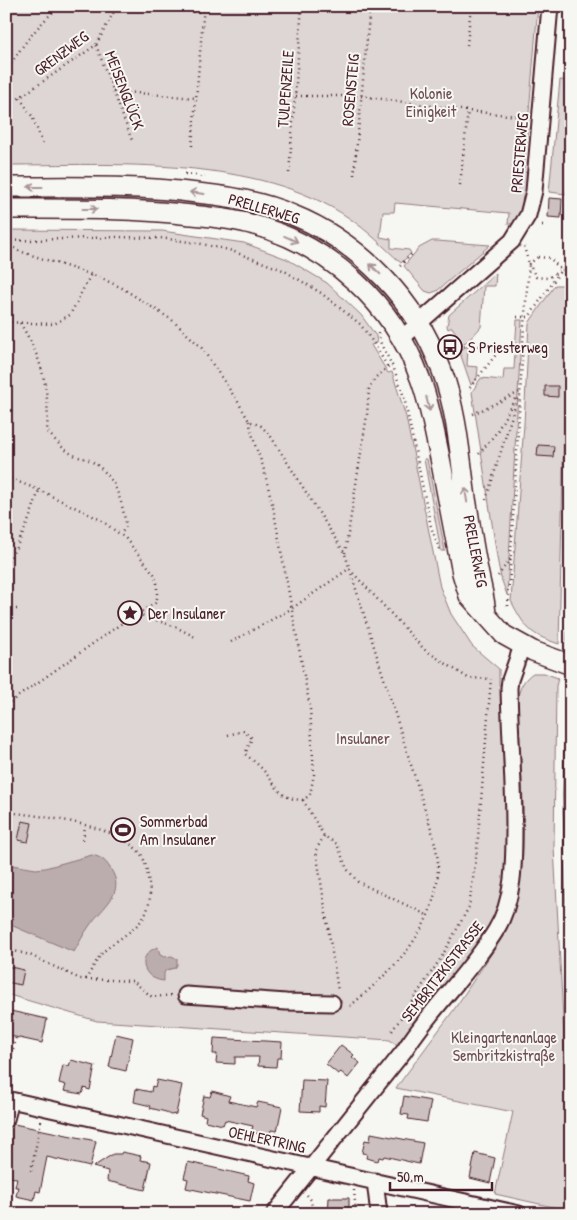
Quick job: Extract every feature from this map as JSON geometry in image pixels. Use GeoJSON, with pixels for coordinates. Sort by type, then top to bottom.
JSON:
{"type":"FeatureCollection","features":[{"type":"Feature","properties":{"kind":"main road","name":"PRELLERWEG"},"geometry":{"type":"LineString","coordinates":[[6,187],[103,186],[158,189],[233,198],[280,210],[318,227],[360,255],[389,283],[407,305],[435,355],[450,395],[478,570],[485,594],[486,615]]}},
{"type":"Feature","properties":{"kind":"main road","name":"PRELLERWEG"},"geometry":{"type":"LineString","coordinates":[[6,209],[150,211],[223,219],[264,228],[297,242],[338,267],[359,284],[374,300],[402,338],[420,376],[428,404],[469,596],[504,635],[522,646],[571,665]]}},
{"type":"Feature","properties":{"kind":"street","name":"PRIESTERWEG"},"geometry":{"type":"LineString","coordinates":[[402,338],[512,241],[524,222],[534,191],[550,6]]}},
{"type":"Feature","properties":{"kind":"street","name":"SEMBRITZKISTRASSE"},"geometry":{"type":"LineString","coordinates":[[274,1214],[404,1051],[415,1034],[482,949],[502,918],[509,893],[514,840],[514,774],[509,688],[522,646]]}},
{"type":"Feature","properties":{"kind":"street"},"geometry":{"type":"LineString","coordinates":[[186,995],[286,1002],[336,999]]}},
{"type":"Feature","properties":{"kind":"street","name":"OEHLERTRING"},"geometry":{"type":"LineString","coordinates":[[9,1100],[311,1167],[490,1210],[519,1214]]}},
{"type":"Feature","properties":{"kind":"street"},"geometry":{"type":"LineString","coordinates":[[6,1119],[9,1100]]}},
{"type":"Feature","properties":{"kind":"street"},"geometry":{"type":"LineString","coordinates":[[375,1182],[379,1214]]}},
{"type":"Feature","properties":{"kind":"path","name":"GRENZWEG"},"geometry":{"type":"LineString","coordinates":[[7,104],[20,98],[96,44],[117,6]]}},
{"type":"Feature","properties":{"kind":"path"},"geometry":{"type":"LineString","coordinates":[[192,146],[204,6]]}},
{"type":"Feature","properties":{"kind":"path","name":"TULPENZEILE"},"geometry":{"type":"LineString","coordinates":[[289,173],[302,6]]}},
{"type":"Feature","properties":{"kind":"path","name":"ROSENSTEIG"},"geometry":{"type":"LineString","coordinates":[[354,175],[370,6]]}},
{"type":"Feature","properties":{"kind":"path"},"geometry":{"type":"LineString","coordinates":[[467,45],[471,6]]}},
{"type":"Feature","properties":{"kind":"path"},"geometry":{"type":"LineString","coordinates":[[153,9],[204,12]]}},
{"type":"Feature","properties":{"kind":"path"},"geometry":{"type":"LineString","coordinates":[[6,72],[19,49],[37,27],[55,10]]}},
{"type":"Feature","properties":{"kind":"path","name":"MEISENGLÜCK"},"geometry":{"type":"LineString","coordinates":[[96,44],[133,143]]}},
{"type":"Feature","properties":{"kind":"path"},"geometry":{"type":"LineString","coordinates":[[114,90],[196,98]]}},
{"type":"Feature","properties":{"kind":"path"},"geometry":{"type":"LineString","coordinates":[[296,96],[361,96],[468,111],[540,118]]}},
{"type":"Feature","properties":{"kind":"path"},"geometry":{"type":"LineString","coordinates":[[20,98],[32,116],[44,147]]}},
{"type":"Feature","properties":{"kind":"path"},"geometry":{"type":"LineString","coordinates":[[460,185],[468,111]]}},
{"type":"Feature","properties":{"kind":"path"},"geometry":{"type":"LineString","coordinates":[[8,243],[73,237],[160,238],[197,243],[228,250],[283,270],[321,293],[360,324],[388,366],[376,377],[369,389],[367,415],[345,554]]}},
{"type":"Feature","properties":{"kind":"path"},"geometry":{"type":"LineString","coordinates":[[6,250],[8,243]]}},
{"type":"Feature","properties":{"kind":"path"},"geometry":{"type":"LineString","coordinates":[[8,243],[20,250],[91,274],[122,288],[172,320],[201,347],[249,421],[254,445],[263,466],[273,507],[310,708],[314,774],[310,795],[303,800],[285,797],[264,770],[245,754],[252,738],[243,730],[228,735]]}},
{"type":"Feature","properties":{"kind":"path"},"geometry":{"type":"LineString","coordinates":[[523,244],[529,264],[536,277],[548,278],[563,270]]}},
{"type":"Feature","properties":{"kind":"path"},"geometry":{"type":"LineString","coordinates":[[400,266],[414,252]]}},
{"type":"Feature","properties":{"kind":"path"},"geometry":{"type":"LineString","coordinates":[[508,606],[529,264],[538,256],[550,258],[563,270]]}},
{"type":"Feature","properties":{"kind":"path"},"geometry":{"type":"LineString","coordinates":[[517,317],[529,317],[563,270]]}},
{"type":"Feature","properties":{"kind":"path"},"geometry":{"type":"LineString","coordinates":[[6,322],[54,324],[70,315],[91,274]]}},
{"type":"Feature","properties":{"kind":"path"},"geometry":{"type":"LineString","coordinates":[[20,323],[29,337],[45,378],[47,431],[66,451],[88,459],[108,474],[122,503],[126,526],[121,534]]}},
{"type":"Feature","properties":{"kind":"path"},"geometry":{"type":"LineString","coordinates":[[377,328],[381,344],[409,413],[432,533]]}},
{"type":"Feature","properties":{"kind":"path"},"geometry":{"type":"LineString","coordinates":[[452,347],[467,344],[498,352],[468,390]]}},
{"type":"Feature","properties":{"kind":"path"},"geometry":{"type":"LineString","coordinates":[[473,414],[520,392]]}},
{"type":"Feature","properties":{"kind":"path"},"geometry":{"type":"LineString","coordinates":[[479,454],[496,433],[520,392]]}},
{"type":"Feature","properties":{"kind":"path"},"geometry":{"type":"LineString","coordinates":[[486,500],[520,392]]}},
{"type":"Feature","properties":{"kind":"path"},"geometry":{"type":"LineString","coordinates":[[249,421],[260,426],[270,435],[345,554],[433,835],[438,865],[434,897],[429,916],[414,943],[389,971],[349,1007]]}},
{"type":"Feature","properties":{"kind":"path"},"geometry":{"type":"LineString","coordinates":[[6,477],[39,490],[101,520],[121,534],[147,564],[154,574],[157,583],[155,603],[125,621],[6,705]]}},
{"type":"Feature","properties":{"kind":"path"},"geometry":{"type":"LineString","coordinates":[[8,561],[31,517],[39,490]]}},
{"type":"Feature","properties":{"kind":"path"},"geometry":{"type":"LineString","coordinates":[[498,576],[511,558]]}},
{"type":"Feature","properties":{"kind":"path"},"geometry":{"type":"LineString","coordinates":[[231,642],[291,609],[350,568]]}},
{"type":"Feature","properties":{"kind":"path"},"geometry":{"type":"LineString","coordinates":[[352,572],[425,650],[468,678],[493,679],[477,850],[469,907],[441,958],[392,1031]]}},
{"type":"Feature","properties":{"kind":"path"},"geometry":{"type":"LineString","coordinates":[[6,609],[17,609]]}},
{"type":"Feature","properties":{"kind":"path"},"geometry":{"type":"LineString","coordinates":[[138,614],[176,627],[195,637]]}},
{"type":"Feature","properties":{"kind":"path"},"geometry":{"type":"LineString","coordinates":[[303,800],[324,836],[337,844],[347,869],[358,882],[429,916]]}},
{"type":"Feature","properties":{"kind":"path"},"geometry":{"type":"LineString","coordinates":[[6,812],[47,816],[109,833],[132,845],[141,854],[150,886],[149,906],[143,918],[102,954],[86,979]]}},
{"type":"Feature","properties":{"kind":"path"},"geometry":{"type":"LineString","coordinates":[[83,840],[85,826]]}},
{"type":"Feature","properties":{"kind":"path"},"geometry":{"type":"LineString","coordinates":[[324,836],[316,850],[336,999]]}},
{"type":"Feature","properties":{"kind":"path"},"geometry":{"type":"LineString","coordinates":[[6,948],[30,955],[80,979],[134,981],[152,997],[186,995]]}},
{"type":"Feature","properties":{"kind":"path"},"geometry":{"type":"LineString","coordinates":[[6,1078],[16,1037]]}},
{"type":"Feature","properties":{"kind":"path"},"geometry":{"type":"LineString","coordinates":[[31,1171],[42,1119]]}},
{"type":"Feature","properties":{"kind":"path"},"geometry":{"type":"LineString","coordinates":[[354,1190],[356,1214]]}},
{"type":"Feature","properties":{"kind":"path"},"geometry":{"type":"LineString","coordinates":[[307,1195],[311,1200],[313,1214]]}},
{"type":"Feature","properties":{"kind":"green space","name":"Kolonie Einigkeit"},"geometry":{"type":"Polygon","coordinates":[[[6,6],[538,6],[524,172],[530,173],[527,198],[516,224],[508,224],[509,213],[395,203],[394,212],[383,212],[380,237],[391,239],[391,248],[409,250],[411,253],[401,263],[349,218],[312,198],[272,183],[228,174],[183,168],[92,164],[6,165],[6,6]]]}},
{"type":"Feature","properties":{"kind":"green space"},"geometry":{"type":"Polygon","coordinates":[[[560,80],[571,81],[571,175],[566,194],[549,192],[560,80]]]}},
{"type":"Feature","properties":{"kind":"green space"},"geometry":{"type":"Polygon","coordinates":[[[6,194],[101,194],[211,202],[267,213],[316,234],[365,270],[407,319],[398,318],[297,233],[6,202],[6,194]]]}},
{"type":"Feature","properties":{"kind":"green space","name":"Insulaner"},"geometry":{"type":"Polygon","coordinates":[[[6,230],[162,231],[244,243],[287,259],[327,283],[361,315],[376,336],[377,342],[371,345],[388,373],[392,372],[406,417],[440,587],[451,614],[472,646],[499,669],[499,685],[504,687],[509,849],[502,902],[483,940],[396,1045],[390,1040],[97,1021],[6,994],[6,230]]]}},
{"type":"Feature","properties":{"kind":"green space"},"geometry":{"type":"Polygon","coordinates":[[[432,241],[490,245],[437,291],[431,293],[425,291],[404,266],[419,248],[432,241]]]}},
{"type":"Feature","properties":{"kind":"green space"},"geometry":{"type":"Polygon","coordinates":[[[496,273],[495,286],[484,286],[481,327],[468,341],[457,346],[453,338],[457,335],[452,327],[448,329],[447,326],[449,315],[496,273]]]}},
{"type":"Feature","properties":{"kind":"green space"},"geometry":{"type":"Polygon","coordinates":[[[555,285],[571,285],[566,342],[559,644],[541,637],[529,629],[511,601],[524,424],[529,323],[555,285]]]}},
{"type":"Feature","properties":{"kind":"green space"},"geometry":{"type":"Polygon","coordinates":[[[517,320],[522,320],[507,595],[498,563],[472,392],[481,378],[503,380],[504,369],[514,369],[517,320]]]}},
{"type":"Feature","properties":{"kind":"green space"},"geometry":{"type":"Polygon","coordinates":[[[468,346],[467,366],[478,367],[477,378],[471,385],[459,350],[468,346]]]}},
{"type":"Feature","properties":{"kind":"green space"},"geometry":{"type":"Polygon","coordinates":[[[424,350],[438,382],[453,457],[447,458],[419,354],[424,350]]]}},
{"type":"Feature","properties":{"kind":"green space"},"geometry":{"type":"Polygon","coordinates":[[[424,459],[427,459],[445,551],[441,551],[424,459]]]}},
{"type":"Feature","properties":{"kind":"green space","name":"Kleingartenanlage Sembritzkistraße"},"geometry":{"type":"Polygon","coordinates":[[[533,673],[544,673],[558,678],[556,686],[554,847],[565,1057],[571,1109],[571,1211],[495,1194],[513,1112],[396,1088],[453,1011],[504,935],[513,914],[522,867],[523,842],[523,791],[518,704],[521,688],[527,678],[533,673]]]}},
{"type":"Feature","properties":{"kind":"shaded area"},"geometry":{"type":"Polygon","coordinates":[[[92,855],[107,863],[115,877],[115,892],[88,928],[74,952],[6,923],[6,864],[36,869],[92,855]]]}},
{"type":"Feature","properties":{"kind":"shaded area"},"geometry":{"type":"Polygon","coordinates":[[[158,947],[160,955],[164,957],[172,956],[177,959],[175,968],[166,970],[164,973],[164,981],[150,976],[144,966],[146,955],[158,947]]]}},
{"type":"Feature","properties":{"kind":"building"},"geometry":{"type":"Polygon","coordinates":[[[549,198],[562,199],[561,218],[548,217],[549,198]]]}},
{"type":"Feature","properties":{"kind":"building"},"geometry":{"type":"Polygon","coordinates":[[[545,386],[558,386],[558,397],[545,396],[545,386]]]}},
{"type":"Feature","properties":{"kind":"building"},"geometry":{"type":"Polygon","coordinates":[[[538,445],[554,446],[553,457],[537,456],[538,445]]]}},
{"type":"Feature","properties":{"kind":"building"},"geometry":{"type":"Polygon","coordinates":[[[22,821],[32,823],[28,842],[18,840],[22,821]]]}},
{"type":"Feature","properties":{"kind":"building"},"geometry":{"type":"Polygon","coordinates":[[[6,966],[24,970],[21,985],[6,982],[6,966]]]}},
{"type":"Feature","properties":{"kind":"building"},"geometry":{"type":"Polygon","coordinates":[[[6,1010],[47,1019],[42,1043],[6,1035],[6,1010]]]}},
{"type":"Feature","properties":{"kind":"building"},"geometry":{"type":"Polygon","coordinates":[[[116,1034],[133,1038],[126,1071],[109,1067],[116,1034]]]}},
{"type":"Feature","properties":{"kind":"building"},"geometry":{"type":"Polygon","coordinates":[[[214,1038],[282,1042],[281,1058],[277,1058],[276,1067],[258,1066],[259,1057],[235,1057],[235,1064],[216,1063],[217,1054],[213,1054],[214,1038]]]}},
{"type":"Feature","properties":{"kind":"building"},"geometry":{"type":"Polygon","coordinates":[[[341,1045],[354,1055],[352,1057],[360,1063],[348,1078],[341,1072],[338,1074],[326,1064],[341,1045]]]}},
{"type":"Feature","properties":{"kind":"building"},"geometry":{"type":"Polygon","coordinates":[[[71,1060],[95,1066],[90,1090],[84,1088],[82,1094],[64,1091],[66,1085],[59,1083],[63,1065],[69,1066],[71,1060]]]}},
{"type":"Feature","properties":{"kind":"building"},"geometry":{"type":"Polygon","coordinates":[[[157,1080],[182,1085],[176,1114],[170,1115],[166,1112],[150,1108],[151,1106],[134,1102],[136,1089],[151,1092],[152,1086],[155,1087],[157,1080]]]}},
{"type":"Feature","properties":{"kind":"building"},"geometry":{"type":"Polygon","coordinates":[[[302,1080],[327,1081],[325,1107],[319,1106],[319,1112],[300,1111],[302,1080]]]}},
{"type":"Feature","properties":{"kind":"building"},"geometry":{"type":"Polygon","coordinates":[[[212,1091],[230,1096],[228,1101],[256,1107],[258,1102],[282,1107],[277,1131],[271,1130],[269,1136],[251,1132],[253,1126],[225,1120],[223,1125],[205,1121],[206,1116],[200,1114],[204,1096],[210,1097],[212,1091]]]}},
{"type":"Feature","properties":{"kind":"building"},"geometry":{"type":"Polygon","coordinates":[[[404,1096],[431,1101],[427,1122],[408,1119],[409,1115],[401,1114],[404,1096]]]}},
{"type":"Feature","properties":{"kind":"building"},"geometry":{"type":"Polygon","coordinates":[[[14,1124],[96,1141],[90,1167],[47,1157],[40,1192],[36,1191],[34,1200],[16,1196],[17,1178],[6,1177],[6,1128],[14,1124]]]}},
{"type":"Feature","properties":{"kind":"building"},"geometry":{"type":"Polygon","coordinates":[[[371,1133],[423,1143],[419,1164],[384,1156],[383,1158],[379,1157],[378,1161],[366,1158],[367,1154],[362,1153],[365,1140],[370,1141],[371,1133]]]}},
{"type":"Feature","properties":{"kind":"building"},"geometry":{"type":"Polygon","coordinates":[[[122,1152],[141,1156],[140,1160],[151,1162],[145,1190],[107,1181],[108,1171],[93,1167],[113,1154],[121,1154],[122,1152]]]}},
{"type":"Feature","properties":{"kind":"building"},"geometry":{"type":"Polygon","coordinates":[[[475,1153],[495,1158],[490,1183],[470,1178],[475,1153]]]}},
{"type":"Feature","properties":{"kind":"building"},"geometry":{"type":"Polygon","coordinates":[[[188,1162],[249,1176],[248,1181],[254,1183],[250,1201],[186,1188],[188,1179],[184,1178],[188,1162]]]}},
{"type":"Feature","properties":{"kind":"building"},"geometry":{"type":"Polygon","coordinates":[[[329,1198],[349,1198],[349,1214],[328,1214],[329,1198]]]}},
{"type":"Feature","properties":{"kind":"tram line"},"geometry":{"type":"LineString","coordinates":[[571,487],[563,795],[565,892],[571,983]]}},
{"type":"Feature","properties":{"kind":"place","name":"S Priesterweg"},"geometry":{"type":"Point","coordinates":[450,347]}},
{"type":"Feature","properties":{"kind":"place","name":"Der Insulaner"},"geometry":{"type":"Point","coordinates":[130,613]}},
{"type":"Feature","properties":{"kind":"place","name":"Sommerbad Am Insulaner"},"geometry":{"type":"Point","coordinates":[123,830]}}]}
